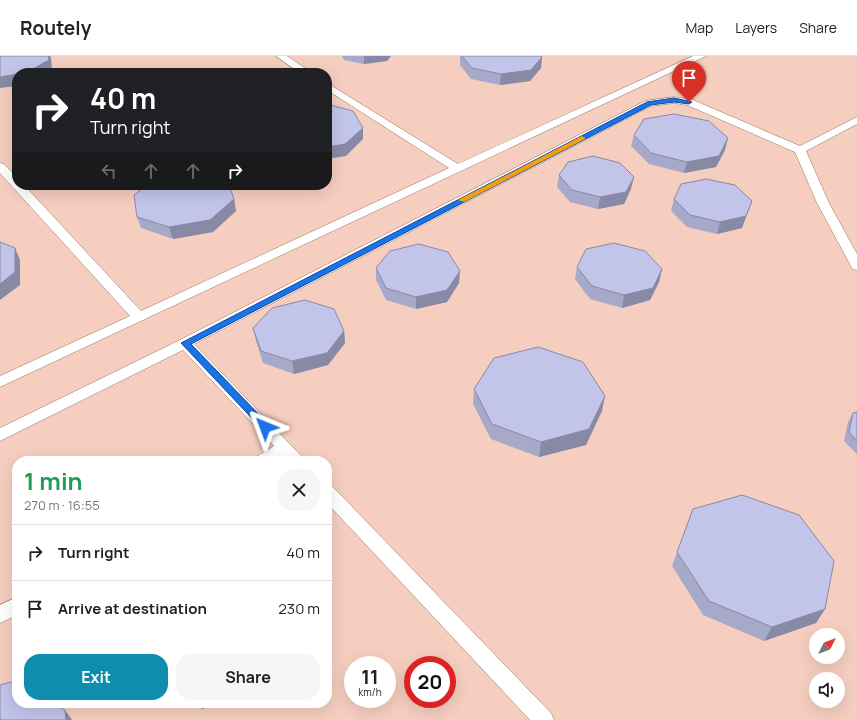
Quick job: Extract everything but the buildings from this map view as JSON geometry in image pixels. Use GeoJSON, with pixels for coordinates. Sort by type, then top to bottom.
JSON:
{"type":"FeatureCollection","features":[{"type":"Feature","properties":{"kind":"lane"},"geometry":{"type":"LineString","coordinates":[[281,56],[299,68]]}},
{"type":"Feature","properties":{"kind":"lane"},"geometry":{"type":"LineString","coordinates":[[0,382],[701,56]]}},
{"type":"Feature","properties":{"kind":"lane"},"geometry":{"type":"LineString","coordinates":[[332,89],[458,169]]}},
{"type":"Feature","properties":{"kind":"lane"},"geometry":{"type":"LineString","coordinates":[[0,435],[185,343],[650,103],[674,100],[689,102],[800,150],[823,203],[857,266]]}},
{"type":"Feature","properties":{"kind":"lane"},"geometry":{"type":"LineString","coordinates":[[800,150],[857,120]]}},
{"type":"Feature","properties":{"kind":"lane"},"geometry":{"type":"LineString","coordinates":[[0,166],[12,179]]}},
{"type":"Feature","properties":{"kind":"lane"},"geometry":{"type":"LineString","coordinates":[[22,190],[139,317]]}},
{"type":"Feature","properties":{"kind":"lane"},"geometry":{"type":"LineString","coordinates":[[185,343],[293,456]]}},
{"type":"Feature","properties":{"kind":"lane"},"geometry":{"type":"LineString","coordinates":[[271,456],[285,448]]}},
{"type":"Feature","properties":{"kind":"lane"},"geometry":{"type":"LineString","coordinates":[[332,497],[544,720]]}},
{"type":"Feature","properties":{"kind":"lane"},"geometry":{"type":"LineString","coordinates":[[0,615],[12,608]]}},
{"type":"Feature","properties":{"kind":"shaded area"},"geometry":{"type":"Polygon","coordinates":[[[0,56],[857,56],[857,720],[0,720],[0,56]]]}},
{"type":"Feature","properties":{"kind":"slow traffic"},"geometry":{"type":"LineString","coordinates":[[462,200],[582,138]]}},
{"type":"Feature","properties":{"kind":"route"},"geometry":{"type":"LineString","coordinates":[[265,427],[185,343],[650,103],[674,100],[689,102]]}}]}
